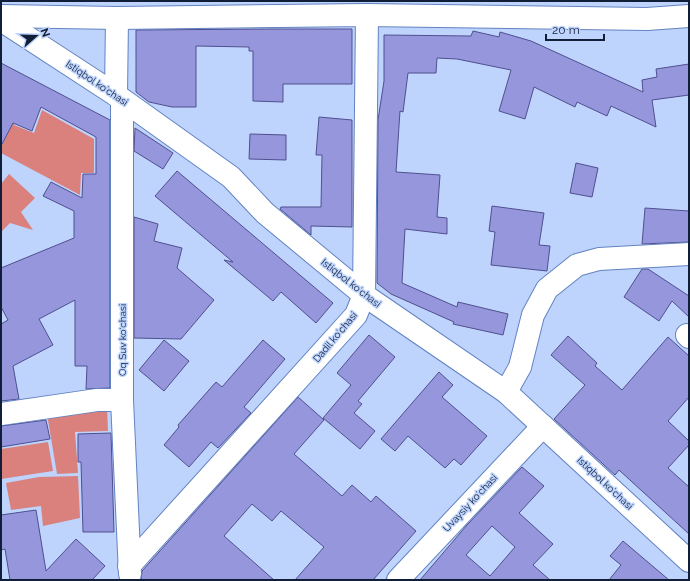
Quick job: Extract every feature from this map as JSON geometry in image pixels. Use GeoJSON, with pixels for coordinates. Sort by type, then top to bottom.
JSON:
{"type":"FeatureCollection","features":[{"type":"Feature","properties":{"kind":"street"},"geometry":{"type":"LineString","coordinates":[[1,16],[116,18],[367,15],[647,19],[689,16]]}},
{"type":"Feature","properties":{"kind":"street","name":"Dadil koʻchasi"},"geometry":{"type":"LineString","coordinates":[[130,573],[356,315],[364,295],[367,15]]}},
{"type":"Feature","properties":{"kind":"street","name":"Oq Suv koʻchasi"},"geometry":{"type":"LineString","coordinates":[[116,18],[119,98],[122,400],[130,573]]}},
{"type":"Feature","properties":{"kind":"street","name":"Istiqbol koʻchasi"},"geometry":{"type":"LineString","coordinates":[[1,20],[119,98],[231,177],[265,213],[364,295],[506,392],[689,561]]}},
{"type":"Feature","properties":{"kind":"street"},"geometry":{"type":"LineString","coordinates":[[506,392],[520,367],[533,315],[547,288],[576,265],[599,259],[689,254]]}},
{"type":"Feature","properties":{"kind":"street"},"geometry":{"type":"LineString","coordinates":[[1,414],[97,400],[122,400]]}},
{"type":"Feature","properties":{"kind":"street","name":"Uvaysiy koʻchasi"},"geometry":{"type":"LineString","coordinates":[[398,580],[543,426]]}},
{"type":"Feature","properties":{"kind":"shaded area"},"geometry":{"type":"Polygon","coordinates":[[[20,107],[14,125],[34,133],[42,110],[94,139],[94,173],[81,173],[80,195],[1,153],[1,147],[20,107]]]}},
{"type":"Feature","properties":{"kind":"shaded area"},"geometry":{"type":"Polygon","coordinates":[[[9,174],[35,198],[21,212],[33,230],[10,223],[1,232],[1,184],[9,174]]]}},
{"type":"Feature","properties":{"kind":"shaded area"},"geometry":{"type":"Polygon","coordinates":[[[107,407],[108,431],[75,432],[78,473],[57,474],[47,414],[107,407]]]}},
{"type":"Feature","properties":{"kind":"shaded area"},"geometry":{"type":"Polygon","coordinates":[[[48,442],[53,471],[1,479],[1,449],[48,442]]]}},
{"type":"Feature","properties":{"kind":"shaded area"},"geometry":{"type":"Polygon","coordinates":[[[78,476],[80,518],[43,526],[41,506],[11,510],[6,483],[39,477],[78,476]]]}},
{"type":"Feature","properties":{"kind":"building"},"geometry":{"type":"Polygon","coordinates":[[[352,29],[352,84],[283,84],[283,102],[253,101],[253,51],[249,51],[249,47],[196,46],[196,107],[172,107],[149,102],[136,92],[136,30],[352,29]]]}},
{"type":"Feature","properties":{"kind":"building"},"geometry":{"type":"Polygon","coordinates":[[[473,31],[499,37],[500,32],[531,41],[643,92],[642,80],[657,77],[656,69],[689,64],[689,95],[652,100],[656,127],[611,106],[607,116],[577,102],[575,107],[534,87],[525,119],[499,111],[511,70],[457,59],[437,58],[436,73],[408,73],[403,112],[400,111],[396,172],[440,175],[437,217],[447,218],[447,234],[405,229],[402,283],[457,307],[458,302],[508,314],[503,335],[453,324],[454,322],[391,294],[377,283],[378,120],[384,81],[384,35],[471,36],[473,31]]]}},
{"type":"Feature","properties":{"kind":"building"},"geometry":{"type":"Polygon","coordinates":[[[1,63],[110,120],[110,388],[86,389],[87,366],[75,366],[75,300],[39,319],[53,345],[13,366],[19,399],[1,401],[1,324],[8,320],[1,307],[1,268],[74,238],[74,211],[43,196],[51,182],[82,198],[83,174],[96,174],[96,137],[41,107],[32,131],[13,123],[1,146],[1,63]]]}},
{"type":"Feature","properties":{"kind":"building"},"geometry":{"type":"Polygon","coordinates":[[[319,117],[352,120],[352,227],[311,226],[311,235],[280,209],[281,207],[321,207],[322,155],[316,155],[319,117]]]}},
{"type":"Feature","properties":{"kind":"building"},"geometry":{"type":"Polygon","coordinates":[[[135,128],[173,153],[163,169],[134,151],[135,128]]]}},
{"type":"Feature","properties":{"kind":"building"},"geometry":{"type":"Polygon","coordinates":[[[250,134],[286,135],[286,160],[249,159],[250,134]]]}},
{"type":"Feature","properties":{"kind":"building"},"geometry":{"type":"Polygon","coordinates":[[[576,163],[598,168],[592,197],[570,193],[576,163]]]}},
{"type":"Feature","properties":{"kind":"building"},"geometry":{"type":"Polygon","coordinates":[[[177,171],[333,303],[316,323],[281,292],[273,301],[224,260],[233,262],[155,196],[177,171]]]}},
{"type":"Feature","properties":{"kind":"building"},"geometry":{"type":"Polygon","coordinates":[[[492,206],[544,213],[539,245],[550,246],[547,271],[491,265],[495,232],[489,231],[492,206]]]}},
{"type":"Feature","properties":{"kind":"building"},"geometry":{"type":"Polygon","coordinates":[[[645,208],[689,211],[689,242],[642,244],[645,208]]]}},
{"type":"Feature","properties":{"kind":"building"},"geometry":{"type":"Polygon","coordinates":[[[134,217],[158,224],[154,241],[182,248],[177,268],[214,300],[181,339],[134,338],[134,217]]]}},
{"type":"Feature","properties":{"kind":"building"},"geometry":{"type":"Polygon","coordinates":[[[642,269],[648,269],[689,296],[689,317],[672,301],[659,321],[624,297],[642,269]]]}},
{"type":"Feature","properties":{"kind":"building"},"geometry":{"type":"Polygon","coordinates":[[[369,335],[395,357],[358,401],[362,404],[354,413],[375,431],[360,449],[323,418],[351,385],[337,373],[369,335]]]}},
{"type":"Feature","properties":{"kind":"building"},"geometry":{"type":"Polygon","coordinates":[[[568,336],[597,363],[595,366],[622,390],[668,337],[689,356],[689,397],[668,421],[689,441],[689,445],[668,468],[689,487],[689,534],[619,470],[615,475],[554,419],[585,385],[551,355],[568,336]]]}},
{"type":"Feature","properties":{"kind":"building"},"geometry":{"type":"Polygon","coordinates":[[[164,340],[189,361],[164,391],[139,370],[164,340]]]}},
{"type":"Feature","properties":{"kind":"building"},"geometry":{"type":"Polygon","coordinates":[[[263,340],[285,359],[244,407],[251,413],[218,448],[211,442],[189,467],[164,445],[179,427],[178,425],[216,382],[222,387],[263,340]]]}},
{"type":"Feature","properties":{"kind":"building"},"geometry":{"type":"Polygon","coordinates":[[[439,372],[453,385],[442,397],[487,436],[461,465],[454,459],[445,468],[408,436],[395,451],[381,439],[439,372]]]}},
{"type":"Feature","properties":{"kind":"building"},"geometry":{"type":"Polygon","coordinates":[[[298,397],[324,420],[294,454],[342,496],[352,485],[371,502],[376,496],[416,531],[373,580],[295,580],[324,547],[281,511],[272,521],[252,504],[224,536],[274,580],[141,580],[142,571],[298,397]]]}},
{"type":"Feature","properties":{"kind":"building"},"geometry":{"type":"Polygon","coordinates":[[[46,420],[50,439],[1,447],[1,426],[46,420]]]}},
{"type":"Feature","properties":{"kind":"building"},"geometry":{"type":"Polygon","coordinates":[[[111,433],[114,532],[83,532],[81,462],[78,462],[78,434],[111,433]]]}},
{"type":"Feature","properties":{"kind":"building"},"geometry":{"type":"Polygon","coordinates":[[[522,467],[544,486],[519,513],[553,544],[533,565],[550,580],[420,580],[467,525],[522,467]],[[492,526],[466,555],[490,576],[515,547],[492,526]]]}},
{"type":"Feature","properties":{"kind":"building"},"geometry":{"type":"Polygon","coordinates":[[[36,510],[46,571],[76,539],[105,566],[92,580],[10,580],[5,549],[1,550],[1,515],[36,510]]]}},
{"type":"Feature","properties":{"kind":"building"},"geometry":{"type":"Polygon","coordinates":[[[623,541],[669,580],[609,580],[621,565],[610,556],[623,541]]]}}]}
